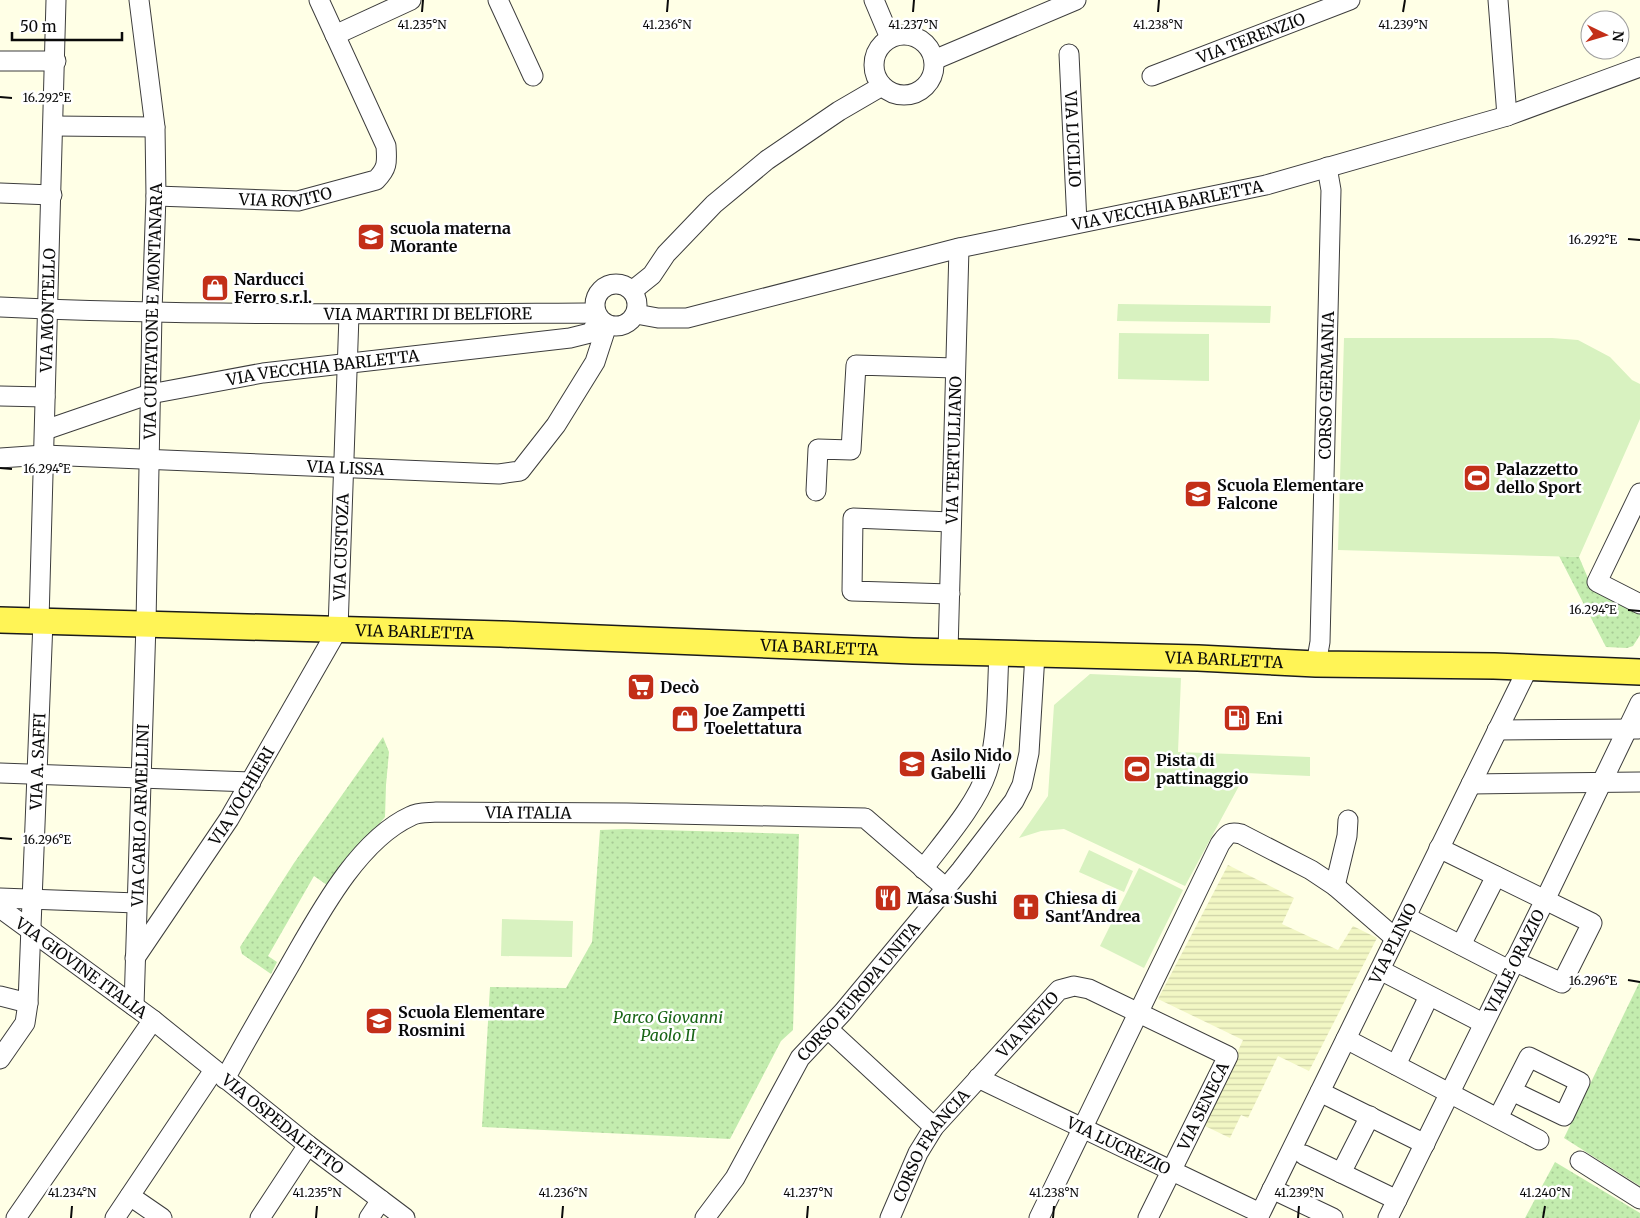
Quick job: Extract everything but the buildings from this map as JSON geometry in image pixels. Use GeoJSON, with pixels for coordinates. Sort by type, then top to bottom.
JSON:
{"type":"FeatureCollection","features":[{"type":"Feature","properties":{"kind":"main road","name":"VIA BARLETTA"},"geometry":{"type":"LineString","coordinates":[[0,620],[511,634],[999,654],[1198,658],[1316,664],[1640,672]]}},
{"type":"Feature","properties":{"kind":"street","name":"VIA MONTELLO"},"geometry":{"type":"LineString","coordinates":[[41,621],[44,430],[56,62],[56,0]]}},
{"type":"Feature","properties":{"kind":"street","name":"VIA CURTATONE E MONTANARA"},"geometry":{"type":"LineString","coordinates":[[139,0],[155,127],[156,196],[148,460],[146,623]]}},
{"type":"Feature","properties":{"kind":"street"},"geometry":{"type":"LineString","coordinates":[[319,0],[335,35],[411,0]]}},
{"type":"Feature","properties":{"kind":"street"},"geometry":{"type":"LineString","coordinates":[[498,0],[534,76]]}},
{"type":"Feature","properties":{"kind":"street"},"geometry":{"type":"LineString","coordinates":[[874,0],[890,38]]}},
{"type":"Feature","properties":{"kind":"street"},"geometry":{"type":"LineString","coordinates":[[934,60],[1076,0]]}},
{"type":"Feature","properties":{"kind":"street","name":"VIA TERENZIO"},"geometry":{"type":"LineString","coordinates":[[1152,76],[1350,0]]}},
{"type":"Feature","properties":{"kind":"street"},"geometry":{"type":"LineString","coordinates":[[1498,0],[1507,116]]}},
{"type":"Feature","properties":{"kind":"street","name":"VIA ROVITO"},"geometry":{"type":"LineString","coordinates":[[156,196],[298,201],[376,180],[384,171],[386,146],[335,35]]}},
{"type":"Feature","properties":{"kind":"street"},"geometry":{"type":"LineString","coordinates":[[899,35],[909,35],[918,38],[931,51],[934,60],[934,70],[931,78],[917,92],[908,95],[890,92],[882,86],[874,69],[877,51],[883,43],[899,35]]}},
{"type":"Feature","properties":{"kind":"street","name":"VIA LUCILIO"},"geometry":{"type":"LineString","coordinates":[[1069,54],[1077,223]]}},
{"type":"Feature","properties":{"kind":"street"},"geometry":{"type":"LineString","coordinates":[[0,61],[56,62]]}},
{"type":"Feature","properties":{"kind":"street","name":"VIA VECCHIA BARLETTA"},"geometry":{"type":"LineString","coordinates":[[636,314],[658,318],[687,318],[959,248],[1266,185],[1507,116],[1640,67]]}},
{"type":"Feature","properties":{"kind":"street"},"geometry":{"type":"LineString","coordinates":[[632,290],[652,275],[666,254],[714,204],[767,160],[839,111],[882,86]]}},
{"type":"Feature","properties":{"kind":"street"},"geometry":{"type":"LineString","coordinates":[[54,126],[155,127]]}},
{"type":"Feature","properties":{"kind":"street","name":"CORSO GERMANIA"},"geometry":{"type":"LineString","coordinates":[[1316,664],[1320,642],[1331,190],[1327,167]]}},
{"type":"Feature","properties":{"kind":"street"},"geometry":{"type":"LineString","coordinates":[[0,194],[52,196]]}},
{"type":"Feature","properties":{"kind":"street","name":"VIA TERTULLIANO"},"geometry":{"type":"LineString","coordinates":[[948,652],[959,248]]}},
{"type":"Feature","properties":{"kind":"street"},"geometry":{"type":"LineString","coordinates":[[609,285],[626,286],[632,290],[637,298],[636,314],[624,326],[616,327],[597,316],[597,296],[602,289],[609,285]]}},
{"type":"Feature","properties":{"kind":"street","name":"VIA MARTIRI DI BELFIORE"},"geometry":{"type":"LineString","coordinates":[[0,307],[48,310],[349,315],[597,316]]}},
{"type":"Feature","properties":{"kind":"street","name":"VIA CUSTOZA"},"geometry":{"type":"LineString","coordinates":[[338,629],[349,315]]}},
{"type":"Feature","properties":{"kind":"street","name":"VIA VECCHIA BARLETTA"},"geometry":{"type":"LineString","coordinates":[[44,430],[150,394],[263,373],[570,338],[590,333],[597,316]]}},
{"type":"Feature","properties":{"kind":"street","name":"VIA LISSA"},"geometry":{"type":"LineString","coordinates":[[0,458],[44,455],[344,466],[499,474],[520,471],[556,425],[595,362],[597,316]]}},
{"type":"Feature","properties":{"kind":"street"},"geometry":{"type":"LineString","coordinates":[[816,491],[818,449],[852,450],[856,365],[955,368]]}},
{"type":"Feature","properties":{"kind":"street"},"geometry":{"type":"LineString","coordinates":[[0,396],[45,397]]}},
{"type":"Feature","properties":{"kind":"street"},"geometry":{"type":"LineString","coordinates":[[1640,493],[1597,582],[1640,604]]}},
{"type":"Feature","properties":{"kind":"street"},"geometry":{"type":"LineString","coordinates":[[950,594],[852,591],[853,518],[952,522]]}},
{"type":"Feature","properties":{"kind":"street","name":"VIA A. SAFFI"},"geometry":{"type":"LineString","coordinates":[[0,1059],[25,1024],[28,1003],[41,621]]}},
{"type":"Feature","properties":{"kind":"street","name":"VIA CARLO ARMELLINI"},"geometry":{"type":"LineString","coordinates":[[134,1006],[146,623]]}},
{"type":"Feature","properties":{"kind":"street","name":"VIA VOCHIERI"},"geometry":{"type":"LineString","coordinates":[[135,958],[230,819],[338,629]]}},
{"type":"Feature","properties":{"kind":"street"},"geometry":{"type":"LineString","coordinates":[[923,869],[970,805],[987,772],[993,744],[999,654]]}},
{"type":"Feature","properties":{"kind":"street","name":"CORSO EUROPA UNITA"},"geometry":{"type":"LineString","coordinates":[[705,1218],[736,1178],[800,1058],[828,1029],[946,888],[1014,801],[1022,784],[1029,753],[1035,654]]}},
{"type":"Feature","properties":{"kind":"street","name":"VIA PLINIO"},"geometry":{"type":"LineString","coordinates":[[1259,1216],[1528,668]]}},
{"type":"Feature","properties":{"kind":"street","name":"VIALE ORAZIO"},"geometry":{"type":"LineString","coordinates":[[1388,1218],[1603,783],[1634,729],[1640,703]]}},
{"type":"Feature","properties":{"kind":"street"},"geometry":{"type":"LineString","coordinates":[[1497,730],[1634,729]]}},
{"type":"Feature","properties":{"kind":"street"},"geometry":{"type":"LineString","coordinates":[[0,773],[251,782]]}},
{"type":"Feature","properties":{"kind":"street"},"geometry":{"type":"LineString","coordinates":[[1471,784],[1640,782]]}},
{"type":"Feature","properties":{"kind":"street","name":"VIA ITALIA"},"geometry":{"type":"LineString","coordinates":[[116,1218],[219,1074],[328,900],[355,863],[380,837],[413,814],[437,812],[618,813],[865,818],[946,888]]}},
{"type":"Feature","properties":{"kind":"street"},"geometry":{"type":"LineString","coordinates":[[1335,886],[1347,836],[1348,820]]}},
{"type":"Feature","properties":{"kind":"street"},"geometry":{"type":"LineString","coordinates":[[1039,1218],[1220,844],[1227,834],[1233,832],[1241,834],[1311,870],[1335,886],[1395,938]]}},
{"type":"Feature","properties":{"kind":"street"},"geometry":{"type":"LineString","coordinates":[[1406,917],[1461,945],[1562,984],[1592,923],[1439,848]]}},
{"type":"Feature","properties":{"kind":"street"},"geometry":{"type":"LineString","coordinates":[[1461,945],[1496,876]]}},
{"type":"Feature","properties":{"kind":"street"},"geometry":{"type":"LineString","coordinates":[[0,898],[137,903]]}},
{"type":"Feature","properties":{"kind":"street","name":"VIA GIOVINE ITALIA"},"geometry":{"type":"LineString","coordinates":[[0,908],[157,1024]]}},
{"type":"Feature","properties":{"kind":"street"},"geometry":{"type":"LineString","coordinates":[[1380,970],[1483,1023]]}},
{"type":"Feature","properties":{"kind":"street","name":"VIA NEVIO"},"geometry":{"type":"LineString","coordinates":[[978,1078],[1059,990],[1074,986],[1089,990],[1139,1014]]}},
{"type":"Feature","properties":{"kind":"street"},"geometry":{"type":"LineString","coordinates":[[0,996],[28,1003]]}},
{"type":"Feature","properties":{"kind":"street"},"geometry":{"type":"LineString","coordinates":[[1396,1065],[1429,996]]}},
{"type":"Feature","properties":{"kind":"street","name":"VIA SENECA"},"geometry":{"type":"LineString","coordinates":[[1139,1014],[1228,1056],[1148,1218]]}},
{"type":"Feature","properties":{"kind":"street"},"geometry":{"type":"LineString","coordinates":[[16,1218],[157,1024]]}},
{"type":"Feature","properties":{"kind":"street","name":"VIA OSPEDALETTO"},"geometry":{"type":"LineString","coordinates":[[157,1024],[308,1145],[405,1218]]}},
{"type":"Feature","properties":{"kind":"street"},"geometry":{"type":"LineString","coordinates":[[828,1029],[934,1127]]}},
{"type":"Feature","properties":{"kind":"street"},"geometry":{"type":"LineString","coordinates":[[1346,1039],[1538,1140]]}},
{"type":"Feature","properties":{"kind":"street","name":"CORSO FRANCIA"},"geometry":{"type":"LineString","coordinates":[[894,1217],[918,1152],[934,1127],[978,1078]]}},
{"type":"Feature","properties":{"kind":"street","name":"VIA LUCREZIO"},"geometry":{"type":"LineString","coordinates":[[978,1078],[1082,1127],[1259,1216]]}},
{"type":"Feature","properties":{"kind":"street"},"geometry":{"type":"LineString","coordinates":[[1498,1118],[1512,1091]]}},
{"type":"Feature","properties":{"kind":"street"},"geometry":{"type":"LineString","coordinates":[[1320,1092],[1425,1144]]}},
{"type":"Feature","properties":{"kind":"street"},"geometry":{"type":"LineString","coordinates":[[1341,1173],[1370,1116]]}},
{"type":"Feature","properties":{"kind":"street"},"geometry":{"type":"LineString","coordinates":[[260,1218],[308,1145]]}},
{"type":"Feature","properties":{"kind":"street"},"geometry":{"type":"LineString","coordinates":[[1304,1156],[1397,1200]]}},
{"type":"Feature","properties":{"kind":"street"},"geometry":{"type":"LineString","coordinates":[[1580,1161],[1640,1199]]}},
{"type":"Feature","properties":{"kind":"street"},"geometry":{"type":"LineString","coordinates":[[1272,1189],[1333,1218]]}},
{"type":"Feature","properties":{"kind":"street"},"geometry":{"type":"LineString","coordinates":[[130,1196],[162,1218]]}},
{"type":"Feature","properties":{"kind":"street"},"geometry":{"type":"LineString","coordinates":[[368,1218],[381,1200]]}},
{"type":"Feature","properties":{"kind":"green space"},"geometry":{"type":"Polygon","coordinates":[[[1118,304],[1271,306],[1270,323],[1117,321],[1118,304]]]}},
{"type":"Feature","properties":{"kind":"green space"},"geometry":{"type":"Polygon","coordinates":[[[1119,333],[1209,334],[1209,381],[1118,379],[1119,333]]]}},
{"type":"Feature","properties":{"kind":"green space","name":"Palazzetto dello Sport"},"geometry":{"type":"Polygon","coordinates":[[[1344,338],[1552,338],[1578,340],[1610,357],[1632,380],[1640,384],[1640,419],[1579,557],[1338,550],[1344,338]]]}},
{"type":"Feature","properties":{"kind":"green space"},"geometry":{"type":"Polygon","coordinates":[[[1559,556],[1579,557],[1593,590],[1640,613],[1640,635],[1633,646],[1627,648],[1606,647],[1559,556]]]}},
{"type":"Feature","properties":{"kind":"green space"},"geometry":{"type":"Polygon","coordinates":[[[1090,674],[1181,678],[1178,752],[1310,757],[1310,776],[1246,773],[1185,886],[1064,829],[1041,831],[1019,838],[1048,796],[1054,705],[1090,674]]]}},
{"type":"Feature","properties":{"kind":"green space"},"geometry":{"type":"Polygon","coordinates":[[[383,737],[389,752],[385,817],[327,885],[314,876],[268,956],[277,962],[271,974],[242,954],[240,947],[294,863],[383,737]]]}},
{"type":"Feature","properties":{"kind":"green space","name":"Parco Giovanni Paolo II"},"geometry":{"type":"Polygon","coordinates":[[[626,829],[799,834],[793,1030],[781,1041],[730,1139],[482,1127],[490,987],[566,988],[592,942],[600,830],[626,829]]]}},
{"type":"Feature","properties":{"kind":"green space"},"geometry":{"type":"Polygon","coordinates":[[[1089,850],[1133,871],[1124,892],[1079,872],[1089,850]]]}},
{"type":"Feature","properties":{"kind":"green space"},"geometry":{"type":"Polygon","coordinates":[[[1228,865],[1294,898],[1282,924],[1338,950],[1353,926],[1377,938],[1309,1071],[1278,1056],[1248,1118],[1241,1115],[1230,1138],[1203,1125],[1243,1040],[1158,999],[1228,865]]]}},
{"type":"Feature","properties":{"kind":"green space"},"geometry":{"type":"Polygon","coordinates":[[[1139,868],[1183,890],[1144,968],[1100,946],[1139,868]]]}},
{"type":"Feature","properties":{"kind":"green space"},"geometry":{"type":"Polygon","coordinates":[[[502,919],[573,921],[572,957],[501,956],[502,919]]]}},
{"type":"Feature","properties":{"kind":"green space"},"geometry":{"type":"Polygon","coordinates":[[[1640,981],[1640,1186],[1564,1138],[1640,981]]]}},
{"type":"Feature","properties":{"kind":"green space"},"geometry":{"type":"Polygon","coordinates":[[[1555,1162],[1640,1213],[1640,1218],[1525,1218],[1555,1162]]]}},
{"type":"Feature","properties":{"kind":"place","name":"scuola materna Morante"},"geometry":{"type":"Point","coordinates":[371,237]}},
{"type":"Feature","properties":{"kind":"place","name":"Narducci Ferro s.r.l."},"geometry":{"type":"Point","coordinates":[215,288]}},
{"type":"Feature","properties":{"kind":"place","name":"Palazzetto dello Sport"},"geometry":{"type":"Point","coordinates":[1477,478]}},
{"type":"Feature","properties":{"kind":"place","name":"Scuola Elementare Falcone"},"geometry":{"type":"Point","coordinates":[1198,494]}},
{"type":"Feature","properties":{"kind":"place","name":"Decò"},"geometry":{"type":"Point","coordinates":[641,687]}},
{"type":"Feature","properties":{"kind":"place","name":"Eni"},"geometry":{"type":"Point","coordinates":[1237,718]}},
{"type":"Feature","properties":{"kind":"place","name":"Joe Zampetti Toelettatura"},"geometry":{"type":"Point","coordinates":[685,719]}},
{"type":"Feature","properties":{"kind":"place","name":"Asilo Nido Gabelli"},"geometry":{"type":"Point","coordinates":[912,764]}},
{"type":"Feature","properties":{"kind":"place","name":"Pista di pattinaggio"},"geometry":{"type":"Point","coordinates":[1137,769]}},
{"type":"Feature","properties":{"kind":"place","name":"Masa Sushi"},"geometry":{"type":"Point","coordinates":[888,898]}},
{"type":"Feature","properties":{"kind":"place","name":"Chiesa di Sant'Andrea"},"geometry":{"type":"Point","coordinates":[1026,907]}},
{"type":"Feature","properties":{"kind":"place","name":"Scuola Elementare Rosmini"},"geometry":{"type":"Point","coordinates":[379,1021]}}]}
